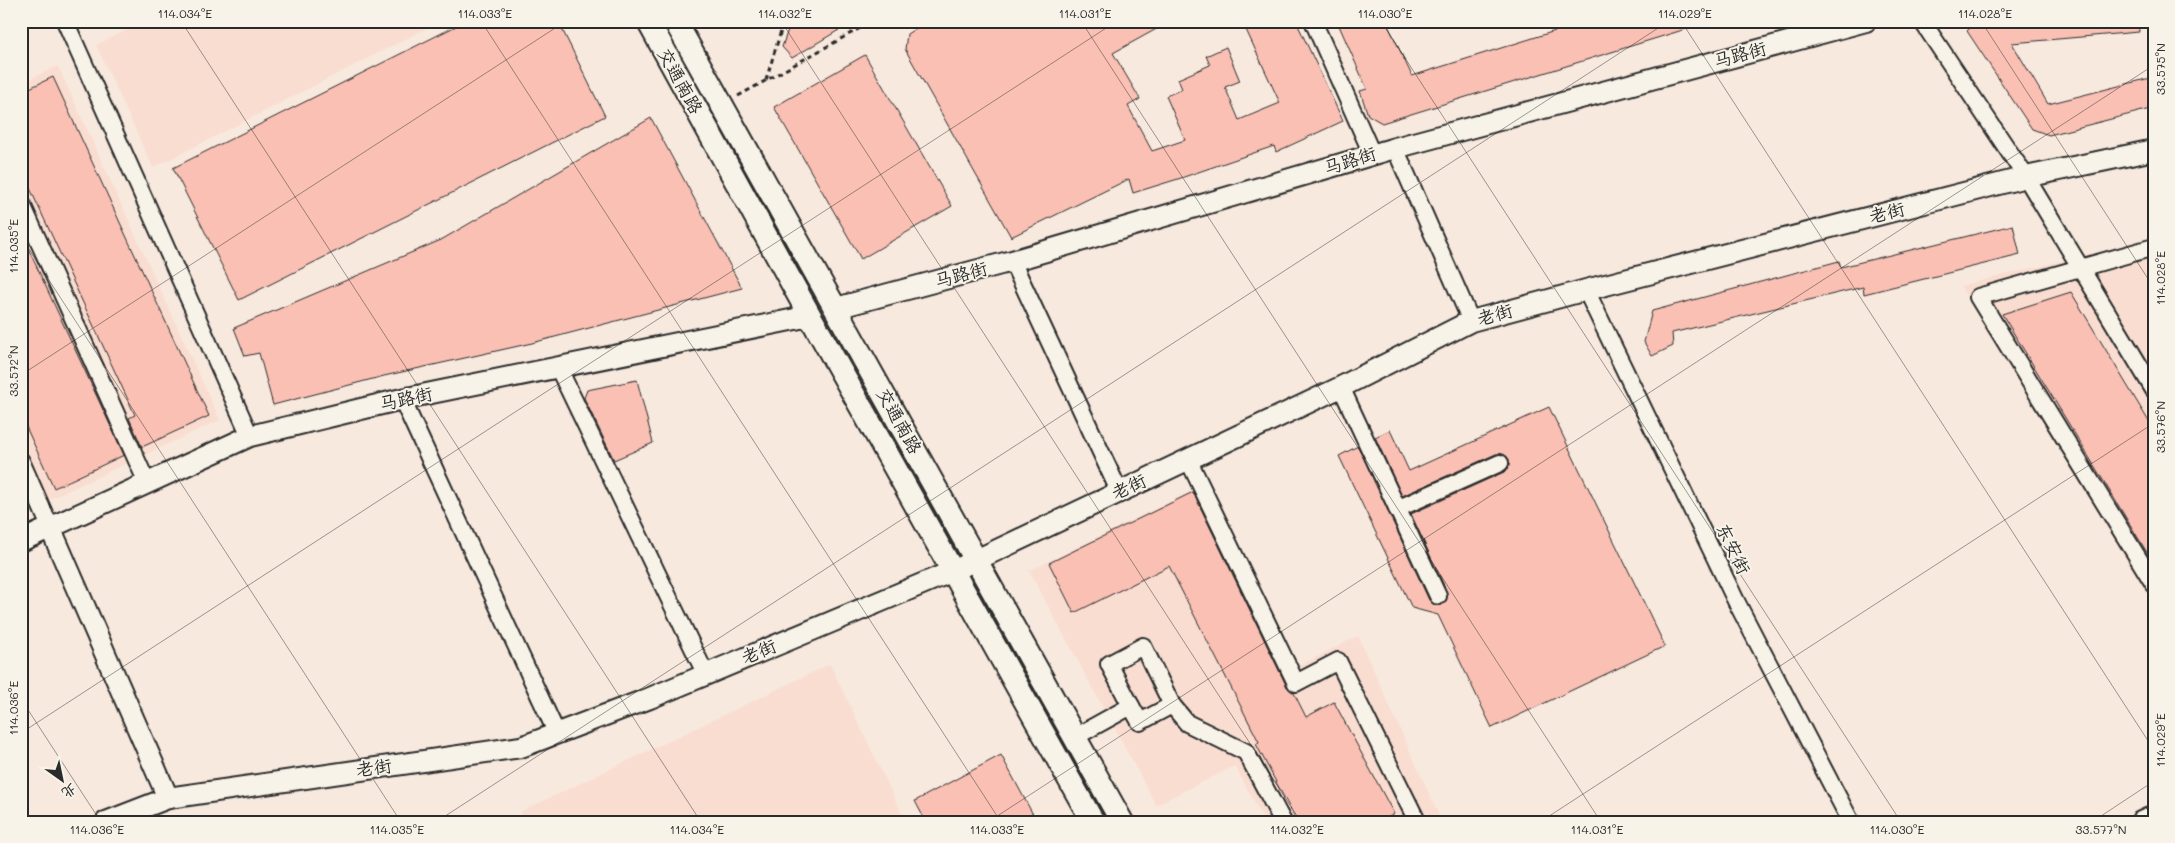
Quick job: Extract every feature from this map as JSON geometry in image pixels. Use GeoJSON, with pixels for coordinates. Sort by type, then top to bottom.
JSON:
{"type":"FeatureCollection","features":[{"type":"Feature","properties":{"kind":"main road","name":"交通南路"},"geometry":{"type":"LineString","coordinates":[[648,21],[810,316],[1093,822]]}},
{"type":"Feature","properties":{"kind":"main road","name":"交通南路"},"geometry":{"type":"LineString","coordinates":[[675,21],[977,559],[1122,822]]}},
{"type":"Feature","properties":{"kind":"street"},"geometry":{"type":"LineString","coordinates":[[65,21],[250,436]]}},
{"type":"Feature","properties":{"kind":"street"},"geometry":{"type":"LineString","coordinates":[[1313,21],[1372,154]]}},
{"type":"Feature","properties":{"kind":"street","name":"马路街"},"geometry":{"type":"LineString","coordinates":[[836,308],[1012,261],[1372,154],[1866,21]]}},
{"type":"Feature","properties":{"kind":"street"},"geometry":{"type":"LineString","coordinates":[[1922,21],[2026,177],[2154,390]]}},
{"type":"Feature","properties":{"kind":"street"},"geometry":{"type":"LineString","coordinates":[[1394,148],[1471,321]]}},
{"type":"Feature","properties":{"kind":"street","name":"老街"},"geometry":{"type":"LineString","coordinates":[[106,822],[168,798],[521,747],[706,674],[953,571],[1341,387],[1471,321],[2026,177],[2154,150]]}},
{"type":"Feature","properties":{"kind":"street"},"geometry":{"type":"LineString","coordinates":[[21,202],[147,483]]}},
{"type":"Feature","properties":{"kind":"street"},"geometry":{"type":"LineString","coordinates":[[2154,247],[1978,297],[2154,584]]}},
{"type":"Feature","properties":{"kind":"street"},"geometry":{"type":"LineString","coordinates":[[1012,261],[1119,491]]}},
{"type":"Feature","properties":{"kind":"street","name":"东安街"},"geometry":{"type":"LineString","coordinates":[[1586,290],[1736,601],[1851,822]]}},
{"type":"Feature","properties":{"kind":"street","name":"马路街"},"geometry":{"type":"LineString","coordinates":[[21,541],[250,436],[402,399],[810,316]]}},
{"type":"Feature","properties":{"kind":"street"},"geometry":{"type":"LineString","coordinates":[[558,367],[706,674]]}},
{"type":"Feature","properties":{"kind":"street"},"geometry":{"type":"LineString","coordinates":[[1341,387],[1438,596]]}},
{"type":"Feature","properties":{"kind":"street"},"geometry":{"type":"LineString","coordinates":[[402,399],[557,734]]}},
{"type":"Feature","properties":{"kind":"street"},"geometry":{"type":"LineString","coordinates":[[1188,459],[1296,683],[1338,661],[1416,819],[1411,822]]}},
{"type":"Feature","properties":{"kind":"street"},"geometry":{"type":"LineString","coordinates":[[21,461],[168,798]]}},
{"type":"Feature","properties":{"kind":"street"},"geometry":{"type":"LineString","coordinates":[[1398,509],[1500,463]]}},
{"type":"Feature","properties":{"kind":"street"},"geometry":{"type":"LineString","coordinates":[[1172,705],[1140,722],[1109,664],[1143,646],[1172,705],[1187,723],[1246,752],[1283,822]]}},
{"type":"Feature","properties":{"kind":"street"},"geometry":{"type":"LineString","coordinates":[[1074,737],[1131,706]]}},
{"type":"Feature","properties":{"kind":"street"},"geometry":{"type":"LineString","coordinates":[[2141,822],[2154,816]]}},
{"type":"Feature","properties":{"kind":"path"},"geometry":{"type":"LineString","coordinates":[[766,81],[784,21]]}},
{"type":"Feature","properties":{"kind":"path"},"geometry":{"type":"LineString","coordinates":[[721,106],[873,21]]}},
{"type":"Feature","properties":{"kind":"shaded area"},"geometry":{"type":"Polygon","coordinates":[[[145,21],[441,21],[153,168],[96,45],[145,21]]]}},
{"type":"Feature","properties":{"kind":"shaded area"},"geometry":{"type":"Polygon","coordinates":[[[58,66],[220,420],[48,500],[21,439],[21,83],[58,66]]]}},
{"type":"Feature","properties":{"kind":"shaded area"},"geometry":{"type":"Polygon","coordinates":[[[2154,238],[2154,605],[1960,286],[2154,238]]]}},
{"type":"Feature","properties":{"kind":"shaded area"},"geometry":{"type":"Polygon","coordinates":[[[1207,483],[1297,667],[1358,636],[1442,822],[1265,822],[1235,766],[1156,805],[1029,571],[1207,483]]]}},
{"type":"Feature","properties":{"kind":"shaded area"},"geometry":{"type":"Polygon","coordinates":[[[830,664],[906,822],[524,822],[520,812],[830,664]]]}},
{"type":"Feature","properties":{"kind":"building"},"geometry":{"type":"Polygon","coordinates":[[[466,21],[558,21],[605,116],[239,300],[173,168],[466,21]]]}},
{"type":"Feature","properties":{"kind":"building"},"geometry":{"type":"Polygon","coordinates":[[[791,21],[854,21],[792,58],[782,47],[791,21]]]}},
{"type":"Feature","properties":{"kind":"building"},"geometry":{"type":"Polygon","coordinates":[[[927,21],[1171,21],[1113,53],[1140,99],[1128,106],[1152,151],[1185,140],[1166,96],[1182,89],[1178,79],[1210,65],[1206,56],[1226,47],[1240,81],[1225,87],[1239,120],[1280,103],[1242,21],[1296,21],[1343,121],[1276,152],[1274,146],[1133,193],[1129,179],[1011,237],[905,49],[907,34],[927,21]]]}},
{"type":"Feature","properties":{"kind":"building"},"geometry":{"type":"Polygon","coordinates":[[[1337,21],[1386,21],[1412,76],[1587,21],[1698,21],[1699,25],[1382,123],[1368,115],[1360,91],[1367,89],[1337,21]]]}},
{"type":"Feature","properties":{"kind":"building"},"geometry":{"type":"Polygon","coordinates":[[[1977,21],[2138,21],[2139,32],[2012,43],[2048,104],[2154,77],[2154,108],[2049,135],[2032,129],[1967,31],[1977,21]]]}},
{"type":"Feature","properties":{"kind":"building"},"geometry":{"type":"Polygon","coordinates":[[[865,55],[952,206],[861,259],[774,107],[865,55]]]}},
{"type":"Feature","properties":{"kind":"building"},"geometry":{"type":"Polygon","coordinates":[[[53,77],[209,416],[142,447],[129,418],[135,415],[21,169],[21,92],[53,77]]]}},
{"type":"Feature","properties":{"kind":"building"},"geometry":{"type":"Polygon","coordinates":[[[651,118],[742,288],[532,343],[384,376],[273,405],[259,353],[245,356],[234,328],[441,240],[651,118]]]}},
{"type":"Feature","properties":{"kind":"building"},"geometry":{"type":"Polygon","coordinates":[[[2013,225],[2020,255],[1864,294],[1863,287],[1672,333],[1673,346],[1652,356],[1644,342],[1652,311],[1839,261],[1841,267],[2013,225]]]}},
{"type":"Feature","properties":{"kind":"building"},"geometry":{"type":"Polygon","coordinates":[[[21,233],[124,455],[54,488],[21,416],[21,233]]]}},
{"type":"Feature","properties":{"kind":"building"},"geometry":{"type":"Polygon","coordinates":[[[2071,292],[2154,430],[2154,564],[2002,314],[2071,292]]]}},
{"type":"Feature","properties":{"kind":"building"},"geometry":{"type":"Polygon","coordinates":[[[637,380],[653,443],[614,460],[584,398],[587,390],[637,380]]]}},
{"type":"Feature","properties":{"kind":"building"},"geometry":{"type":"Polygon","coordinates":[[[1549,407],[1665,646],[1492,728],[1438,615],[1412,608],[1339,456],[1358,446],[1429,600],[1433,604],[1442,605],[1446,601],[1447,592],[1411,514],[1504,472],[1508,468],[1509,459],[1505,455],[1496,454],[1402,496],[1375,437],[1390,430],[1409,471],[1549,407]]]}},
{"type":"Feature","properties":{"kind":"building"},"geometry":{"type":"Polygon","coordinates":[[[1193,492],[1287,687],[1294,693],[1306,717],[1334,702],[1394,814],[1380,822],[1297,822],[1256,744],[1259,742],[1169,566],[1074,613],[1049,563],[1193,492]]]}},
{"type":"Feature","properties":{"kind":"building"},"geometry":{"type":"Polygon","coordinates":[[[1001,755],[1037,822],[926,822],[915,801],[1001,755]]]}}]}
